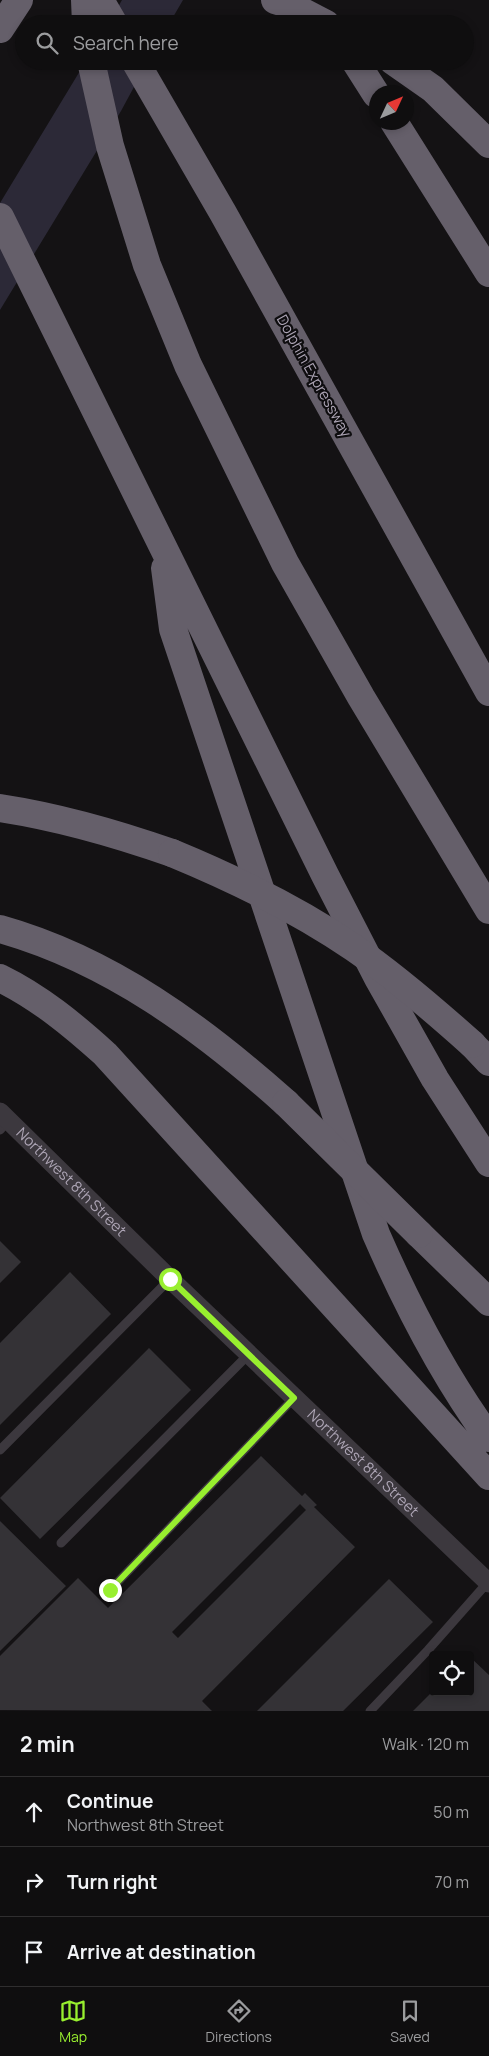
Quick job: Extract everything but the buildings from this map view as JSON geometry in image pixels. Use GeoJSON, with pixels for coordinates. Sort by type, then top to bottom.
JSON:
{"type":"FeatureCollection","features":[{"type":"Feature","properties":{"kind":"highway"},"geometry":{"type":"LineString","coordinates":[[0,29],[19,0]]}},
{"type":"Feature","properties":{"kind":"highway"},"geometry":{"type":"LineString","coordinates":[[85,0],[86,15]]}},
{"type":"Feature","properties":{"kind":"highway"},"geometry":{"type":"LineString","coordinates":[[100,0],[109,15]]}},
{"type":"Feature","properties":{"kind":"highway"},"geometry":{"type":"LineString","coordinates":[[275,0],[288,4],[309,15]]}},
{"type":"Feature","properties":{"kind":"highway"},"geometry":{"type":"LineString","coordinates":[[315,0],[325,15]]}},
{"type":"Feature","properties":{"kind":"highway"},"geometry":{"type":"LineString","coordinates":[[93,70],[110,146],[146,265],[188,365],[285,563],[360,697],[489,910]]}},
{"type":"Feature","properties":{"kind":"highway","name":"Dolphin Expressway"},"geometry":{"type":"LineString","coordinates":[[140,70],[228,222],[489,692]]}},
{"type":"Feature","properties":{"kind":"highway"},"geometry":{"type":"LineString","coordinates":[[361,70],[370,85]]}},
{"type":"Feature","properties":{"kind":"highway"},"geometry":{"type":"LineString","coordinates":[[406,70],[433,89],[489,144]]}},
{"type":"Feature","properties":{"kind":"highway"},"geometry":{"type":"LineString","coordinates":[[399,130],[489,273]]}},
{"type":"Feature","properties":{"kind":"highway"},"geometry":{"type":"LineString","coordinates":[[0,217],[378,978],[435,1079],[489,1163]]}},
{"type":"Feature","properties":{"kind":"highway"},"geometry":{"type":"LineString","coordinates":[[162,546],[173,629],[376,1234],[398,1283],[433,1350],[489,1438]]}},
{"type":"Feature","properties":{"kind":"highway"},"geometry":{"type":"LineString","coordinates":[[0,808],[40,814],[85,825],[172,853],[213,870],[290,908],[346,943],[418,996],[480,1053]]}},
{"type":"Feature","properties":{"kind":"highway"},"geometry":{"type":"LineString","coordinates":[[0,929],[56,948],[136,988],[209,1039],[286,1103],[489,1302]]}},
{"type":"Feature","properties":{"kind":"highway"},"geometry":{"type":"LineString","coordinates":[[0,978],[14,984],[69,1022],[105,1054],[489,1476]]}},
{"type":"Feature","properties":{"kind":"street","name":"Northwest 8th Street"},"geometry":{"type":"LineString","coordinates":[[3,1121],[488,1583]]}},
{"type":"Feature","properties":{"kind":"lane"},"geometry":{"type":"LineString","coordinates":[[0,1450],[170,1279]]}},
{"type":"Feature","properties":{"kind":"lane"},"geometry":{"type":"LineString","coordinates":[[61,1543],[249,1354]]}},
{"type":"Feature","properties":{"kind":"lane"},"geometry":{"type":"LineString","coordinates":[[110,1590],[294,1398]]}},
{"type":"Feature","properties":{"kind":"lane"},"geometry":{"type":"LineString","coordinates":[[370,1711],[488,1583]]}},
{"type":"Feature","properties":{"kind":"shaded area"},"geometry":{"type":"Polygon","coordinates":[[[122,0],[183,0],[174,15],[113,15],[122,0]]]}},
{"type":"Feature","properties":{"kind":"shaded area"},"geometry":{"type":"Polygon","coordinates":[[[81,70],[143,70],[121,111],[0,310],[0,203],[81,70]]]}},
{"type":"Feature","properties":{"kind":"route"},"geometry":{"type":"LineString","coordinates":[[110,1590],[294,1398],[170,1279]]}}]}
